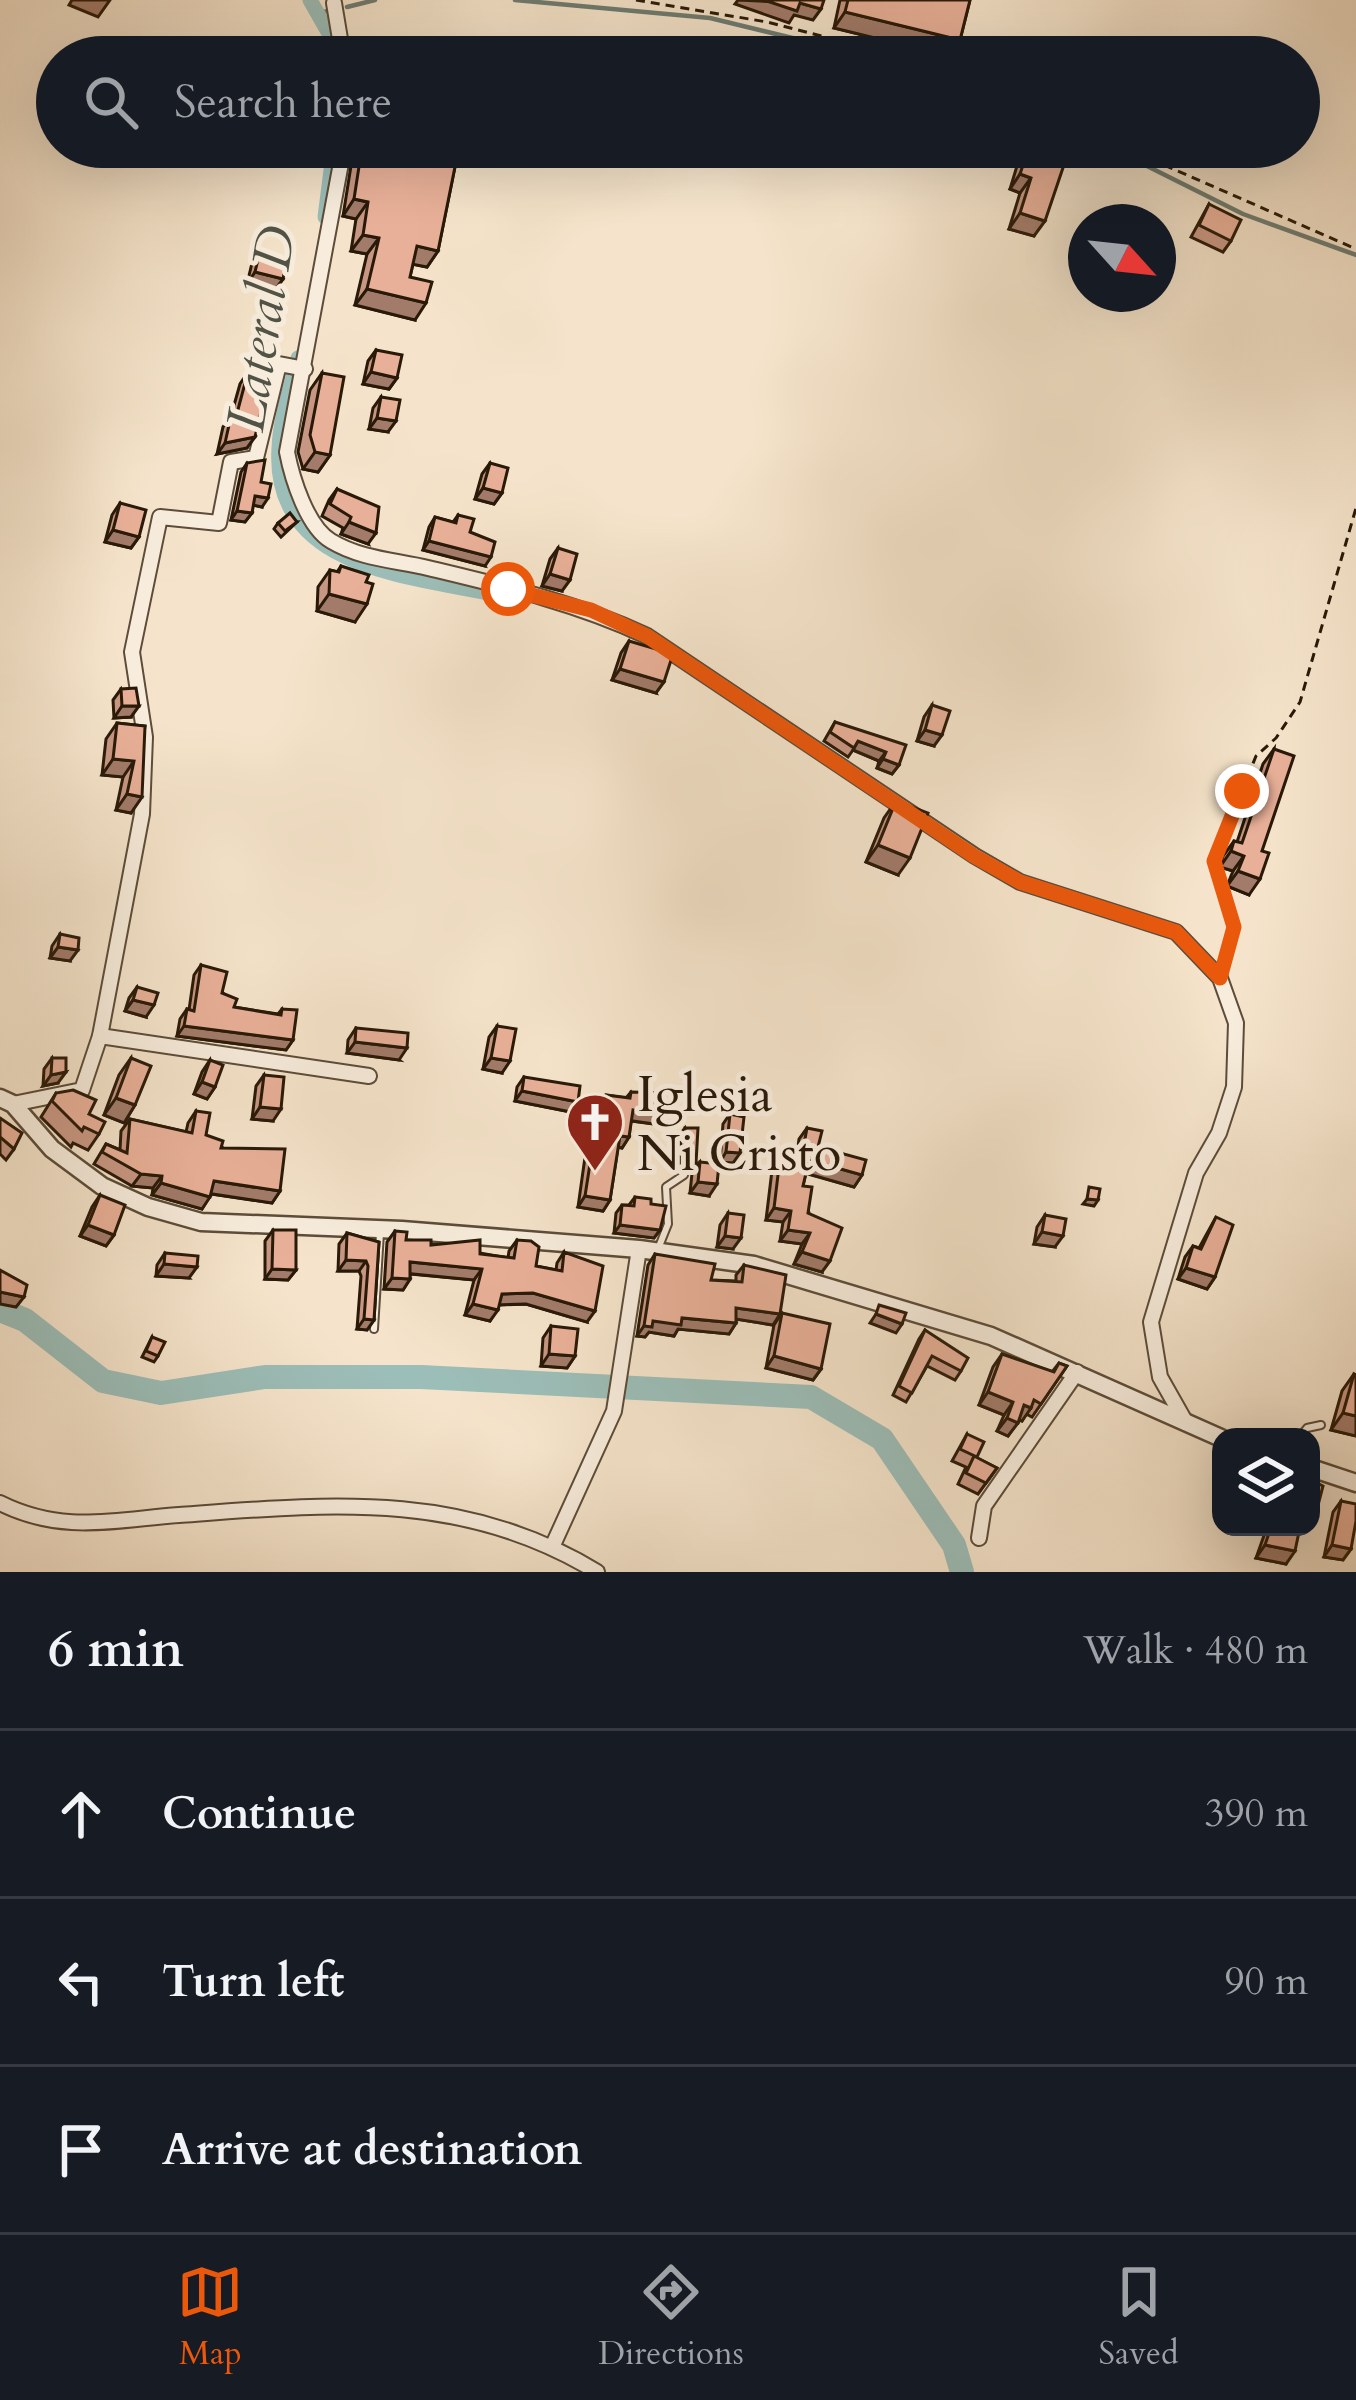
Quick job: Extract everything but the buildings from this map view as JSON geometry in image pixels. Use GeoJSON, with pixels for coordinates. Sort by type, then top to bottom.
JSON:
{"type":"FeatureCollection","features":[{"type":"Feature","properties":{"kind":"street"},"geometry":{"type":"LineString","coordinates":[[334,3],[340,36]]}},
{"type":"Feature","properties":{"kind":"street"},"geometry":{"type":"LineString","coordinates":[[340,168],[287,452],[293,482],[326,539],[375,560],[421,566],[591,610],[647,636],[974,856],[1020,882],[1176,932],[1220,978],[1236,1023],[1234,1087],[1219,1133],[1196,1173],[1150,1322],[1160,1377],[1186,1423]]}},
{"type":"Feature","properties":{"kind":"street"},"geometry":{"type":"LineString","coordinates":[[6,1101],[82,1090],[100,1036],[142,814],[145,737],[132,652],[160,517],[219,523],[231,463],[256,458],[279,364],[301,369]]}},
{"type":"Feature","properties":{"kind":"street"},"geometry":{"type":"LineString","coordinates":[[100,1036],[369,1076]]}},
{"type":"Feature","properties":{"kind":"street"},"geometry":{"type":"LineString","coordinates":[[6,1101],[52,1149],[102,1186],[148,1208],[201,1222],[380,1229],[648,1250],[754,1265],[884,1300],[1077,1372],[1212,1434]]}},
{"type":"Feature","properties":{"kind":"street"},"geometry":{"type":"LineString","coordinates":[[553,1545],[614,1411],[648,1250]]}},
{"type":"Feature","properties":{"kind":"street"},"geometry":{"type":"LineString","coordinates":[[979,1538],[984,1506],[1077,1372]]}},
{"type":"Feature","properties":{"kind":"street"},"geometry":{"type":"LineString","coordinates":[[1320,1471],[1356,1483]]}},
{"type":"Feature","properties":{"kind":"street"},"geometry":{"type":"LineString","coordinates":[[0,1503],[50,1523],[103,1526],[209,1513],[391,1505],[451,1512],[553,1545],[597,1572]]}},
{"type":"Feature","properties":{"kind":"lane"},"geometry":{"type":"LineString","coordinates":[[648,1250],[668,1223],[665,1187],[684,1175]]}},
{"type":"Feature","properties":{"kind":"lane"},"geometry":{"type":"LineString","coordinates":[[374,1329],[380,1229]]}},
{"type":"Feature","properties":{"kind":"lane"},"geometry":{"type":"LineString","coordinates":[[1309,1428],[1321,1425]]}},
{"type":"Feature","properties":{"kind":"path"},"geometry":{"type":"LineString","coordinates":[[636,0],[821,36]]}},
{"type":"Feature","properties":{"kind":"path"},"geometry":{"type":"LineString","coordinates":[[1171,168],[1356,249]]}},
{"type":"Feature","properties":{"kind":"path"},"geometry":{"type":"LineString","coordinates":[[1220,978],[1234,927],[1214,861],[1256,756],[1276,738],[1300,703],[1356,508]]}},
{"type":"Feature","properties":{"kind":"waterway","name":"Lateral D"},"geometry":{"type":"LineString","coordinates":[[310,0],[330,36]]}},
{"type":"Feature","properties":{"kind":"waterway"},"geometry":{"type":"LineString","coordinates":[[347,7],[375,0]]}},
{"type":"Feature","properties":{"kind":"waterway"},"geometry":{"type":"LineString","coordinates":[[515,0],[710,18],[784,36]]}},
{"type":"Feature","properties":{"kind":"waterway"},"geometry":{"type":"LineString","coordinates":[[319,13],[328,11]]}},
{"type":"Feature","properties":{"kind":"waterway","name":"Lateral D"},"geometry":{"type":"LineString","coordinates":[[325,217],[331,168]]}},
{"type":"Feature","properties":{"kind":"waterway"},"geometry":{"type":"LineString","coordinates":[[1151,168],[1243,214],[1356,255]]}},
{"type":"Feature","properties":{"kind":"waterway","name":"Lateral D"},"geometry":{"type":"LineString","coordinates":[[298,358],[279,448],[283,489],[298,520],[322,543],[353,560],[498,595]]}},
{"type":"Feature","properties":{"kind":"waterway"},"geometry":{"type":"LineString","coordinates":[[0,1310],[25,1320],[103,1381],[161,1393],[265,1377],[421,1377],[811,1397],[882,1439],[954,1545],[962,1572]]}},
{"type":"Feature","properties":{"kind":"place","name":"Iglesia Ni Cristo"},"geometry":{"type":"Point","coordinates":[595,1173]}},
{"type":"Feature","properties":{"kind":"route"},"geometry":{"type":"LineString","coordinates":[[508,589],[591,610],[647,636],[974,856],[1020,882],[1176,932],[1220,978],[1234,927],[1214,861],[1242,791]]}}]}
